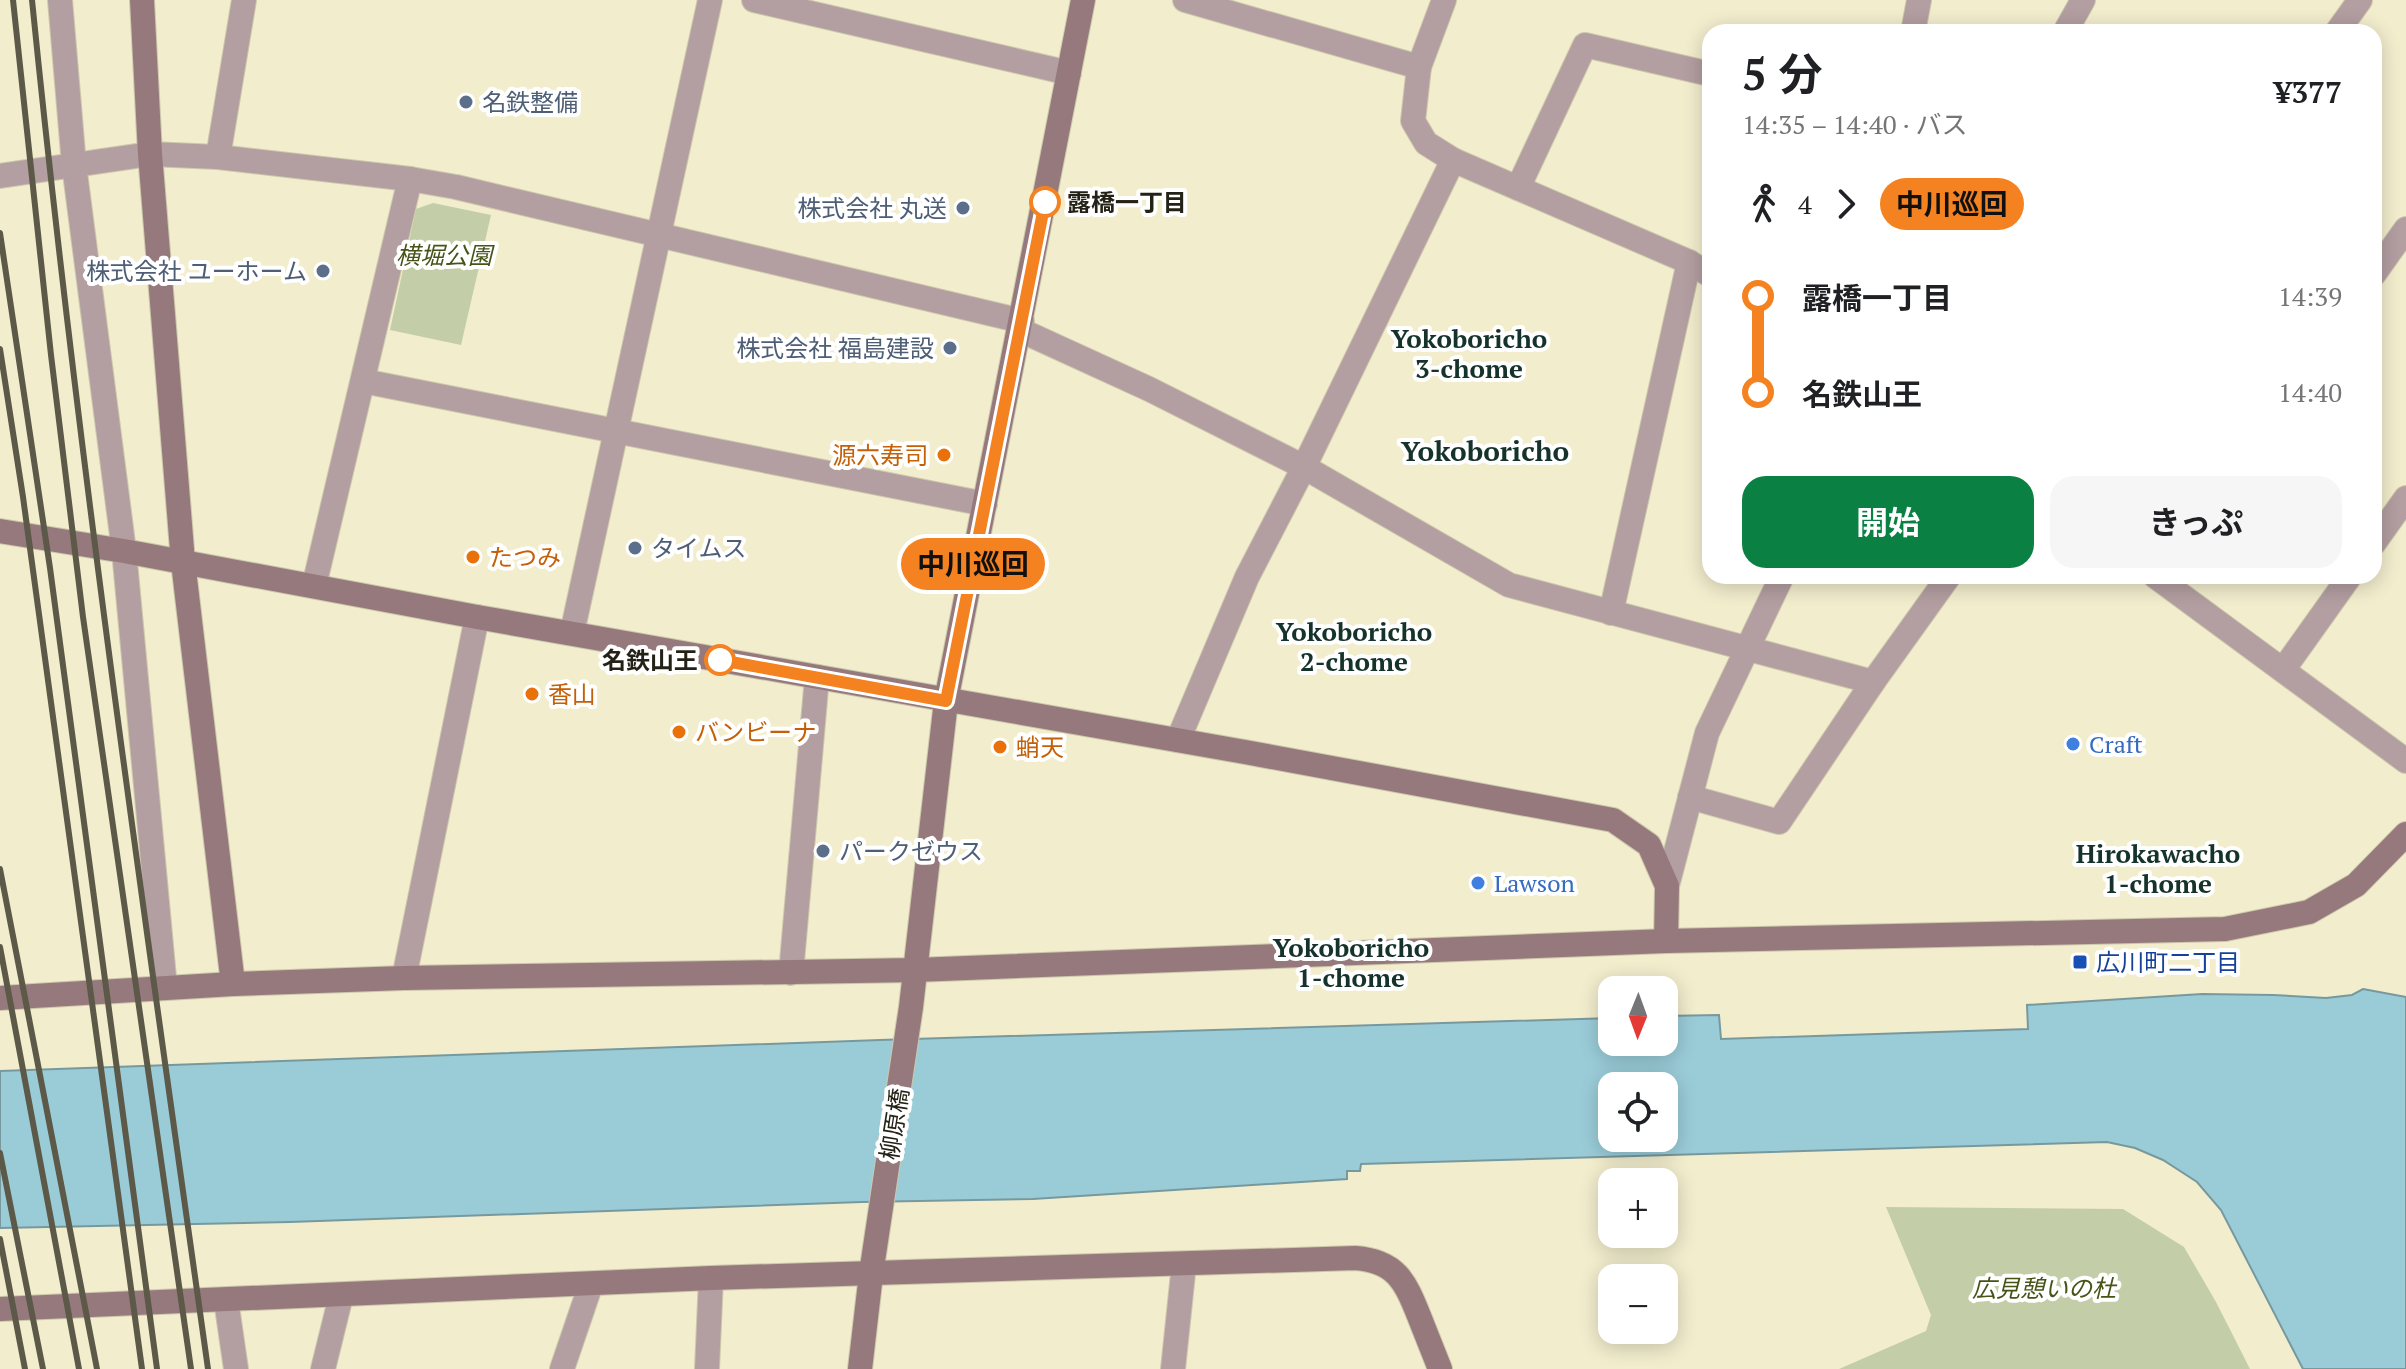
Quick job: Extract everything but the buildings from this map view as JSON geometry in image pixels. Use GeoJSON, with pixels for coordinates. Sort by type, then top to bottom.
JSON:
{"type":"FeatureCollection","features":[{"type":"Feature","properties":{"kind":"street"},"geometry":{"type":"LineString","coordinates":[[60,0],[74,165],[124,551],[165,988]]}},
{"type":"Feature","properties":{"kind":"street"},"geometry":{"type":"LineString","coordinates":[[142,0],[150,154],[183,562],[233,984]]}},
{"type":"Feature","properties":{"kind":"street"},"geometry":{"type":"LineString","coordinates":[[218,157],[244,0]]}},
{"type":"Feature","properties":{"kind":"street"},"geometry":{"type":"LineString","coordinates":[[572,633],[710,0]]}},
{"type":"Feature","properties":{"kind":"street"},"geometry":{"type":"LineString","coordinates":[[754,0],[1069,73]]}},
{"type":"Feature","properties":{"kind":"street","name":"柳原橋"},"geometry":{"type":"LineString","coordinates":[[860,1369],[908,1028],[946,701],[1083,0]]}},
{"type":"Feature","properties":{"kind":"street"},"geometry":{"type":"LineString","coordinates":[[1185,0],[1419,67]]}},
{"type":"Feature","properties":{"kind":"street"},"geometry":{"type":"LineString","coordinates":[[1444,0],[1419,67],[1413,121],[1426,143],[1453,160],[1700,269],[1611,613]]}},
{"type":"Feature","properties":{"kind":"street"},"geometry":{"type":"LineString","coordinates":[[1914,24],[1919,0]]}},
{"type":"Feature","properties":{"kind":"street"},"geometry":{"type":"LineString","coordinates":[[2070,24],[2083,0]]}},
{"type":"Feature","properties":{"kind":"street"},"geometry":{"type":"LineString","coordinates":[[2343,24],[2360,0]]}},
{"type":"Feature","properties":{"kind":"street"},"geometry":{"type":"LineString","coordinates":[[1518,188],[1585,45],[1702,72]]}},
{"type":"Feature","properties":{"kind":"street"},"geometry":{"type":"LineString","coordinates":[[0,176],[150,154],[218,157],[410,179],[659,235],[1021,326],[1304,467],[1509,585],[1873,682]]}},
{"type":"Feature","properties":{"kind":"street"},"geometry":{"type":"LineString","coordinates":[[1178,740],[1247,577],[1453,160]]}},
{"type":"Feature","properties":{"kind":"street"},"geometry":{"type":"LineString","coordinates":[[314,586],[410,179]]}},
{"type":"Feature","properties":{"kind":"street"},"geometry":{"type":"LineString","coordinates":[[2382,263],[2406,229]]}},
{"type":"Feature","properties":{"kind":"street"},"geometry":{"type":"LineString","coordinates":[[363,381],[985,504]]}},
{"type":"Feature","properties":{"kind":"street"},"geometry":{"type":"LineString","coordinates":[[2382,532],[2406,498]]}},
{"type":"Feature","properties":{"kind":"street"},"geometry":{"type":"LineString","coordinates":[[0,531],[1613,820],[1649,845],[1667,886]]}},
{"type":"Feature","properties":{"kind":"street"},"geometry":{"type":"LineString","coordinates":[[1666,941],[1667,886],[1707,733],[1778,584]]}},
{"type":"Feature","properties":{"kind":"street"},"geometry":{"type":"LineString","coordinates":[[1690,797],[1779,822],[1943,584]]}},
{"type":"Feature","properties":{"kind":"street"},"geometry":{"type":"LineString","coordinates":[[2167,584],[2406,761]]}},
{"type":"Feature","properties":{"kind":"street"},"geometry":{"type":"LineString","coordinates":[[2283,670],[2344,584]]}},
{"type":"Feature","properties":{"kind":"street"},"geometry":{"type":"LineString","coordinates":[[404,978],[477,617]]}},
{"type":"Feature","properties":{"kind":"street"},"geometry":{"type":"LineString","coordinates":[[791,973],[817,677]]}},
{"type":"Feature","properties":{"kind":"street"},"geometry":{"type":"LineString","coordinates":[[0,998],[233,984],[404,978],[915,970],[1666,941],[2225,929],[2309,912],[2356,885],[2406,834]]}},
{"type":"Feature","properties":{"kind":"street"},"geometry":{"type":"LineString","coordinates":[[0,1309],[711,1278],[1355,1258],[1372,1259],[1393,1270],[1407,1284],[1440,1369]]}},
{"type":"Feature","properties":{"kind":"street"},"geometry":{"type":"LineString","coordinates":[[1173,1369],[1184,1264]]}},
{"type":"Feature","properties":{"kind":"street"},"geometry":{"type":"LineString","coordinates":[[707,1369],[711,1278]]}},
{"type":"Feature","properties":{"kind":"street"},"geometry":{"type":"LineString","coordinates":[[562,1369],[591,1284]]}},
{"type":"Feature","properties":{"kind":"street"},"geometry":{"type":"LineString","coordinates":[[323,1369],[341,1296]]}},
{"type":"Feature","properties":{"kind":"street"},"geometry":{"type":"LineString","coordinates":[[226,1300],[236,1369]]}},
{"type":"Feature","properties":{"kind":"green space","name":"横堀公園"},"geometry":{"type":"Polygon","coordinates":[[[433,203],[491,215],[461,345],[390,330],[416,209],[433,203]]]}},
{"type":"Feature","properties":{"kind":"green space","name":"広見憩いの杜"},"geometry":{"type":"Polygon","coordinates":[[[1886,1207],[2123,1209],[2184,1247],[2250,1369],[1839,1369],[1926,1331],[1931,1315],[1886,1207]]]}},
{"type":"Feature","properties":{"kind":"water"},"geometry":{"type":"Polygon","coordinates":[[[2363,989],[2406,997],[2406,1369],[2303,1369],[2221,1210],[2197,1182],[2163,1160],[2135,1148],[2107,1142],[1361,1164],[1360,1171],[1347,1171],[1347,1179],[1033,1199],[0,1228],[0,1071],[1598,1018],[1598,1056],[1678,1056],[1678,1016],[1719,1015],[1721,1039],[2028,1029],[2027,1005],[2202,994],[2326,998],[2352,995],[2363,989]]]}},
{"type":"Feature","properties":{"kind":"railway"},"geometry":{"type":"LineString","coordinates":[[13,0],[83,617],[191,1369]]}},
{"type":"Feature","properties":{"kind":"railway"},"geometry":{"type":"LineString","coordinates":[[32,0],[91,514],[208,1369]]}},
{"type":"Feature","properties":{"kind":"railway"},"geometry":{"type":"LineString","coordinates":[[0,233],[50,568],[157,1369]]}},
{"type":"Feature","properties":{"kind":"railway"},"geometry":{"type":"LineString","coordinates":[[0,349],[142,1369]]}},
{"type":"Feature","properties":{"kind":"railway"},"geometry":{"type":"LineString","coordinates":[[0,869],[97,1369]]}},
{"type":"Feature","properties":{"kind":"railway"},"geometry":{"type":"LineString","coordinates":[[0,947],[79,1369]]}},
{"type":"Feature","properties":{"kind":"railway"},"geometry":{"type":"LineString","coordinates":[[0,1153],[43,1369]]}},
{"type":"Feature","properties":{"kind":"railway"},"geometry":{"type":"LineString","coordinates":[[0,1239],[25,1369]]}},
{"type":"Feature","properties":{"kind":"bus line","name":"中川巡回"},"geometry":{"type":"LineString","coordinates":[[720,660],[946,701],[1045,202]]}},
{"type":"Feature","properties":{"kind":"place","name":"名鉄整備"},"geometry":{"type":"Point","coordinates":[466,102]}},
{"type":"Feature","properties":{"kind":"place","name":"露橋一丁目"},"geometry":{"type":"Point","coordinates":[1045,202]}},
{"type":"Feature","properties":{"kind":"place","name":"株式会社 丸送"},"geometry":{"type":"Point","coordinates":[963,208]}},
{"type":"Feature","properties":{"kind":"place","name":"株式会社 ユーホーム"},"geometry":{"type":"Point","coordinates":[323,271]}},
{"type":"Feature","properties":{"kind":"place","name":"株式会社 福島建設"},"geometry":{"type":"Point","coordinates":[950,348]}},
{"type":"Feature","properties":{"kind":"place","name":"源六寿司"},"geometry":{"type":"Point","coordinates":[944,455]}},
{"type":"Feature","properties":{"kind":"place","name":"タイムス"},"geometry":{"type":"Point","coordinates":[635,548]}},
{"type":"Feature","properties":{"kind":"place","name":"たつみ"},"geometry":{"type":"Point","coordinates":[473,557]}},
{"type":"Feature","properties":{"kind":"place","name":"名鉄山王"},"geometry":{"type":"Point","coordinates":[720,660]}},
{"type":"Feature","properties":{"kind":"place","name":"香山"},"geometry":{"type":"Point","coordinates":[532,694]}},
{"type":"Feature","properties":{"kind":"place","name":"バンビーナ"},"geometry":{"type":"Point","coordinates":[679,732]}},
{"type":"Feature","properties":{"kind":"place","name":"Craft"},"geometry":{"type":"Point","coordinates":[2073,744]}},
{"type":"Feature","properties":{"kind":"place","name":"蛸天"},"geometry":{"type":"Point","coordinates":[1000,747]}},
{"type":"Feature","properties":{"kind":"place","name":"パークゼウス"},"geometry":{"type":"Point","coordinates":[823,851]}},
{"type":"Feature","properties":{"kind":"place","name":"Lawson"},"geometry":{"type":"Point","coordinates":[1478,883]}},
{"type":"Feature","properties":{"kind":"place","name":"広川町二丁目"},"geometry":{"type":"Point","coordinates":[2080,962]}},
{"type":"Feature","properties":{"kind":"district","name":"Yokoboricho 3-chome"},"geometry":{"type":"Point","coordinates":[1469,353]}},
{"type":"Feature","properties":{"kind":"district","name":"Yokoboricho"},"geometry":{"type":"Point","coordinates":[1485,450]}},
{"type":"Feature","properties":{"kind":"district","name":"Yokoboricho 2-chome"},"geometry":{"type":"Point","coordinates":[1354,646]}},
{"type":"Feature","properties":{"kind":"district","name":"Hirokawacho 1-chome"},"geometry":{"type":"Point","coordinates":[2158,868]}},
{"type":"Feature","properties":{"kind":"district","name":"Yokoboricho 1-chome"},"geometry":{"type":"Point","coordinates":[1351,962]}}]}
